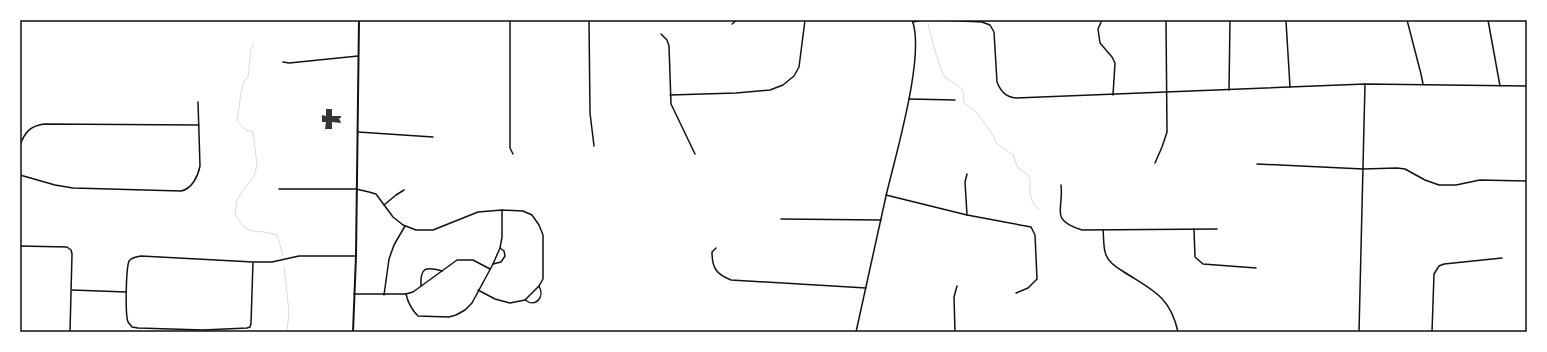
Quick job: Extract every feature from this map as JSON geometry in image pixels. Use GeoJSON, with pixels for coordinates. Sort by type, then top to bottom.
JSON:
{"type":"FeatureCollection","features":[{"type":"Feature","properties":{"kind":"main road"},"geometry":{"type":"LineString","coordinates":[[353,332],[356,256],[359,20]]}},
{"type":"Feature","properties":{"kind":"street"},"geometry":{"type":"LineString","coordinates":[[510,20],[510,148],[513,154]]}},
{"type":"Feature","properties":{"kind":"street"},"geometry":{"type":"LineString","coordinates":[[589,20],[590,113],[594,146]]}},
{"type":"Feature","properties":{"kind":"street"},"geometry":{"type":"LineString","coordinates":[[732,24],[738,20]]}},
{"type":"Feature","properties":{"kind":"street"},"geometry":{"type":"LineString","coordinates":[[670,95],[736,93],[770,90],[783,85],[794,76],[799,67],[805,20]]}},
{"type":"Feature","properties":{"kind":"street"},"geometry":{"type":"LineString","coordinates":[[856,332],[908,99],[916,38],[912,21],[923,20]]}},
{"type":"Feature","properties":{"kind":"street"},"geometry":{"type":"LineString","coordinates":[[939,20],[982,22],[990,25],[994,37],[996,78],[1000,90],[1008,96],[1031,99],[1113,94],[1365,84],[1527,86]]}},
{"type":"Feature","properties":{"kind":"street"},"geometry":{"type":"LineString","coordinates":[[1102,20],[1098,29],[1100,43],[1115,63],[1113,94]]}},
{"type":"Feature","properties":{"kind":"street"},"geometry":{"type":"LineString","coordinates":[[1155,163],[1167,132],[1165,93],[1166,20]]}},
{"type":"Feature","properties":{"kind":"street"},"geometry":{"type":"LineString","coordinates":[[1228,90],[1230,20]]}},
{"type":"Feature","properties":{"kind":"street"},"geometry":{"type":"LineString","coordinates":[[1407,20],[1422,74],[1423,84]]}},
{"type":"Feature","properties":{"kind":"street"},"geometry":{"type":"LineString","coordinates":[[1488,20],[1500,86]]}},
{"type":"Feature","properties":{"kind":"street"},"geometry":{"type":"LineString","coordinates":[[1286,21],[1290,87]]}},
{"type":"Feature","properties":{"kind":"street"},"geometry":{"type":"LineString","coordinates":[[661,34],[667,40],[669,46],[670,95],[673,112],[695,154]]}},
{"type":"Feature","properties":{"kind":"street"},"geometry":{"type":"LineString","coordinates":[[283,62],[289,63],[358,56]]}},
{"type":"Feature","properties":{"kind":"street"},"geometry":{"type":"LineString","coordinates":[[1359,332],[1365,84]]}},
{"type":"Feature","properties":{"kind":"street"},"geometry":{"type":"LineString","coordinates":[[908,99],[954,100]]}},
{"type":"Feature","properties":{"kind":"street"},"geometry":{"type":"LineString","coordinates":[[20,175],[64,187],[184,190],[190,187],[199,173],[198,102]]}},
{"type":"Feature","properties":{"kind":"street"},"geometry":{"type":"LineString","coordinates":[[20,145],[30,128],[44,124],[199,125]]}},
{"type":"Feature","properties":{"kind":"street"},"geometry":{"type":"LineString","coordinates":[[358,132],[433,137]]}},
{"type":"Feature","properties":{"kind":"street"},"geometry":{"type":"LineString","coordinates":[[1257,164],[1397,168],[1405,169],[1425,180],[1439,185],[1456,185],[1480,180],[1527,181]]}},
{"type":"Feature","properties":{"kind":"street"},"geometry":{"type":"LineString","coordinates":[[967,174],[965,182],[967,215]]}},
{"type":"Feature","properties":{"kind":"street"},"geometry":{"type":"LineString","coordinates":[[1061,185],[1062,194],[1059,212],[1062,219],[1071,227],[1082,230],[1217,230]]}},
{"type":"Feature","properties":{"kind":"street"},"geometry":{"type":"LineString","coordinates":[[279,189],[357,189],[376,194],[393,217],[405,226],[416,230],[433,230],[478,212],[502,210],[523,211],[532,215],[539,225],[543,235],[543,279],[539,286],[525,300],[510,303],[494,299],[478,290]]}},
{"type":"Feature","properties":{"kind":"street"},"geometry":{"type":"LineString","coordinates":[[384,205],[404,190]]}},
{"type":"Feature","properties":{"kind":"street"},"geometry":{"type":"LineString","coordinates":[[886,195],[967,215],[1031,227],[1035,235],[1037,279],[1028,288],[1016,293]]}},
{"type":"Feature","properties":{"kind":"street"},"geometry":{"type":"LineString","coordinates":[[406,294],[412,310],[418,316],[449,318],[465,310],[472,303],[500,248],[502,237],[502,210]]}},
{"type":"Feature","properties":{"kind":"street"},"geometry":{"type":"LineString","coordinates":[[781,219],[881,220]]}},
{"type":"Feature","properties":{"kind":"street"},"geometry":{"type":"LineString","coordinates":[[384,294],[389,259],[394,245],[405,226]]}},
{"type":"Feature","properties":{"kind":"street"},"geometry":{"type":"LineString","coordinates":[[1194,229],[1195,257],[1199,262],[1203,264],[1256,268]]}},
{"type":"Feature","properties":{"kind":"street"},"geometry":{"type":"LineString","coordinates":[[1103,230],[1105,250],[1108,258],[1118,268],[1156,292],[1161,297],[1173,314],[1178,332]]}},
{"type":"Feature","properties":{"kind":"street"},"geometry":{"type":"LineString","coordinates":[[20,246],[67,247],[71,250],[70,332]]}},
{"type":"Feature","properties":{"kind":"street"},"geometry":{"type":"LineString","coordinates":[[493,264],[501,262],[505,256],[504,251],[500,248]]}},
{"type":"Feature","properties":{"kind":"street"},"geometry":{"type":"LineString","coordinates":[[716,248],[712,252],[712,263],[718,272],[731,280],[866,288]]}},
{"type":"Feature","properties":{"kind":"street"},"geometry":{"type":"LineString","coordinates":[[253,262],[250,327],[203,331],[138,328],[132,327],[127,319],[126,292],[129,262],[130,259],[136,256],[272,262],[299,256],[356,256]]}},
{"type":"Feature","properties":{"kind":"street"},"geometry":{"type":"LineString","coordinates":[[1432,332],[1434,274],[1439,266],[1444,264],[1502,258]]}},
{"type":"Feature","properties":{"kind":"street"},"geometry":{"type":"LineString","coordinates":[[354,294],[406,294],[413,292],[458,260],[473,260],[490,269]]}},
{"type":"Feature","properties":{"kind":"street"},"geometry":{"type":"LineString","coordinates":[[421,286],[420,277],[422,272],[432,268],[442,271]]}},
{"type":"Feature","properties":{"kind":"street"},"geometry":{"type":"LineString","coordinates":[[525,300],[534,303],[538,300],[542,291],[539,286]]}},
{"type":"Feature","properties":{"kind":"street"},"geometry":{"type":"LineString","coordinates":[[955,332],[954,297],[957,286]]}},
{"type":"Feature","properties":{"kind":"street"},"geometry":{"type":"LineString","coordinates":[[71,290],[126,292]]}},
{"type":"Feature","properties":{"kind":"building"},"geometry":{"type":"Polygon","coordinates":[[[326,109],[332,109],[332,116],[341,116],[341,118],[339,118],[341,123],[332,122],[332,129],[325,129],[326,122],[322,122],[322,115],[326,116],[326,109]]]}},
{"type":"Feature","properties":{"kind":"waterway"},"geometry":{"type":"LineString","coordinates":[[928,23],[943,74],[963,90],[964,103],[976,112],[993,135],[996,143],[1013,155],[1018,168],[1027,174],[1030,179],[1031,198],[1034,205],[1039,209]]}},
{"type":"Feature","properties":{"kind":"waterway"},"geometry":{"type":"LineString","coordinates":[[254,44],[251,49],[248,77],[244,81],[241,92],[237,121],[246,130],[253,132],[257,165],[254,177],[237,200],[235,215],[249,230],[277,235],[283,255]]}},
{"type":"Feature","properties":{"kind":"waterway"},"geometry":{"type":"LineString","coordinates":[[284,266],[289,312],[287,332]]}}]}
